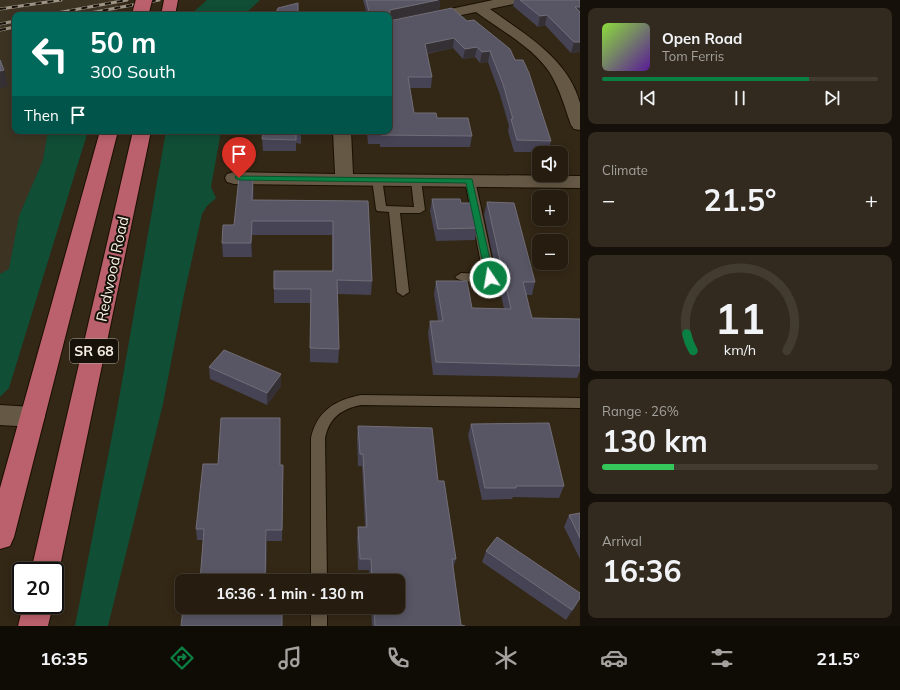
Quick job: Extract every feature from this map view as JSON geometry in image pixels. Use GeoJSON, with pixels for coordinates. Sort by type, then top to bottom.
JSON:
{"type":"FeatureCollection","features":[{"type":"Feature","properties":{"kind":"main road"},"geometry":{"type":"LineString","coordinates":[[141,12],[144,0]]}},
{"type":"Feature","properties":{"kind":"main road"},"geometry":{"type":"LineString","coordinates":[[169,12],[171,0]]}},
{"type":"Feature","properties":{"kind":"main road","name":"SR 68"},"geometry":{"type":"LineString","coordinates":[[0,537],[108,134]]}},
{"type":"Feature","properties":{"kind":"main road","name":"Redwood Road"},"geometry":{"type":"LineString","coordinates":[[47,562],[141,134]]}},
{"type":"Feature","properties":{"kind":"main road"},"geometry":{"type":"LineString","coordinates":[[33,626],[36,614]]}},
{"type":"Feature","properties":{"kind":"street"},"geometry":{"type":"LineString","coordinates":[[392,25],[513,0]]}},
{"type":"Feature","properties":{"kind":"street"},"geometry":{"type":"LineString","coordinates":[[478,7],[537,52],[552,66],[562,81],[580,125]]}},
{"type":"Feature","properties":{"kind":"street"},"geometry":{"type":"LineString","coordinates":[[342,134],[344,179]]}},
{"type":"Feature","properties":{"kind":"street"},"geometry":{"type":"LineString","coordinates":[[234,178],[580,182]]}},
{"type":"Feature","properties":{"kind":"street"},"geometry":{"type":"LineString","coordinates":[[0,415],[33,417]]}},
{"type":"Feature","properties":{"kind":"lane"},"geometry":{"type":"LineString","coordinates":[[377,180],[381,209],[420,210],[416,180]]}},
{"type":"Feature","properties":{"kind":"lane"},"geometry":{"type":"LineString","coordinates":[[461,277],[490,278],[470,180]]}},
{"type":"Feature","properties":{"kind":"lane"},"geometry":{"type":"LineString","coordinates":[[394,209],[403,292]]}},
{"type":"Feature","properties":{"kind":"lane"},"geometry":{"type":"LineString","coordinates":[[319,574],[318,438],[319,428],[323,419],[330,411],[339,406],[361,400],[580,403]]}},
{"type":"Feature","properties":{"kind":"lane"},"geometry":{"type":"LineString","coordinates":[[319,614],[319,626]]}},
{"type":"Feature","properties":{"kind":"shaded area"},"geometry":{"type":"Polygon","coordinates":[[[0,0],[119,0],[115,12],[12,12],[12,134],[76,134],[0,373],[0,0]]]}},
{"type":"Feature","properties":{"kind":"green space"},"geometry":{"type":"Polygon","coordinates":[[[207,0],[260,0],[247,12],[193,12],[207,0]]]}},
{"type":"Feature","properties":{"kind":"green space"},"geometry":{"type":"Polygon","coordinates":[[[47,134],[87,134],[9,388],[0,397],[0,274],[9,269],[19,216],[43,160],[47,134]]]}},
{"type":"Feature","properties":{"kind":"green space"},"geometry":{"type":"Polygon","coordinates":[[[165,134],[220,134],[211,187],[216,198],[207,206],[202,214],[184,295],[163,404],[108,626],[75,626],[117,410],[165,134]]]}},
{"type":"Feature","properties":{"kind":"building"},"geometry":{"type":"Polygon","coordinates":[[[366,0],[438,0],[390,10],[390,12],[369,12],[366,0]]]}},
{"type":"Feature","properties":{"kind":"building"},"geometry":{"type":"Polygon","coordinates":[[[520,0],[580,0],[580,7],[575,7],[580,12],[580,42],[574,42],[547,15],[540,16],[520,0]]]}},
{"type":"Feature","properties":{"kind":"building"},"geometry":{"type":"Polygon","coordinates":[[[298,3],[298,12],[276,12],[278,8],[298,3]]]}},
{"type":"Feature","properties":{"kind":"building"},"geometry":{"type":"Polygon","coordinates":[[[452,8],[467,21],[474,20],[510,49],[515,60],[523,60],[529,73],[551,141],[517,140],[511,119],[513,119],[503,84],[490,51],[482,52],[477,47],[465,49],[454,38],[425,44],[432,77],[408,77],[414,113],[436,113],[437,118],[468,118],[472,136],[381,135],[392,134],[392,20],[452,8]]]}},
{"type":"Feature","properties":{"kind":"building"},"geometry":{"type":"Polygon","coordinates":[[[0,60],[4,70],[0,71],[0,60]]]}},
{"type":"Feature","properties":{"kind":"building"},"geometry":{"type":"Polygon","coordinates":[[[263,134],[296,134],[296,140],[262,139],[263,134]]]}},
{"type":"Feature","properties":{"kind":"building"},"geometry":{"type":"Polygon","coordinates":[[[239,177],[253,178],[252,200],[368,201],[372,281],[337,280],[339,349],[310,348],[311,289],[274,289],[274,271],[333,271],[333,221],[252,221],[251,243],[222,243],[223,225],[234,225],[239,177]]]}},
{"type":"Feature","properties":{"kind":"building"},"geometry":{"type":"Polygon","coordinates":[[[432,199],[460,199],[461,203],[472,203],[477,228],[438,229],[432,199]]]}},
{"type":"Feature","properties":{"kind":"building"},"geometry":{"type":"Polygon","coordinates":[[[487,202],[514,203],[535,282],[523,282],[532,318],[580,319],[580,366],[436,362],[430,321],[443,321],[436,281],[467,281],[472,308],[511,309],[487,202]]]}},
{"type":"Feature","properties":{"kind":"building"},"geometry":{"type":"Polygon","coordinates":[[[224,350],[281,374],[267,393],[209,367],[224,350]]]}},
{"type":"Feature","properties":{"kind":"building"},"geometry":{"type":"Polygon","coordinates":[[[221,418],[280,418],[280,465],[283,465],[282,530],[266,530],[265,574],[201,574],[204,529],[196,529],[203,464],[218,464],[221,418]]]}},
{"type":"Feature","properties":{"kind":"building"},"geometry":{"type":"Polygon","coordinates":[[[549,423],[564,486],[516,486],[516,488],[485,488],[471,424],[549,423]]]}},
{"type":"Feature","properties":{"kind":"building"},"geometry":{"type":"Polygon","coordinates":[[[358,426],[432,428],[438,481],[444,481],[456,559],[452,559],[461,625],[465,626],[375,626],[374,614],[405,614],[405,574],[372,574],[371,559],[360,559],[358,527],[367,527],[363,454],[360,454],[358,426]]]}},
{"type":"Feature","properties":{"kind":"building"},"geometry":{"type":"Polygon","coordinates":[[[580,513],[580,538],[569,515],[580,513]]]}},
{"type":"Feature","properties":{"kind":"building"},"geometry":{"type":"Polygon","coordinates":[[[497,537],[580,593],[580,598],[572,610],[486,551],[497,537]]]}},
{"type":"Feature","properties":{"kind":"building"},"geometry":{"type":"Polygon","coordinates":[[[182,614],[282,614],[282,626],[181,626],[182,614]]]}},
{"type":"Feature","properties":{"kind":"railway"},"geometry":{"type":"LineString","coordinates":[[0,9],[61,0]]}},
{"type":"Feature","properties":{"kind":"railway"},"geometry":{"type":"LineString","coordinates":[[62,12],[127,0]]}},
{"type":"Feature","properties":{"kind":"railway"},"geometry":{"type":"LineString","coordinates":[[95,12],[159,0]]}},
{"type":"Feature","properties":{"kind":"railway"},"geometry":{"type":"LineString","coordinates":[[0,24],[12,22]]}},
{"type":"Feature","properties":{"kind":"railway"},"geometry":{"type":"LineString","coordinates":[[0,30],[12,28]]}},
{"type":"Feature","properties":{"kind":"route"},"geometry":{"type":"LineString","coordinates":[[239,178],[470,180],[490,278]]}}]}
